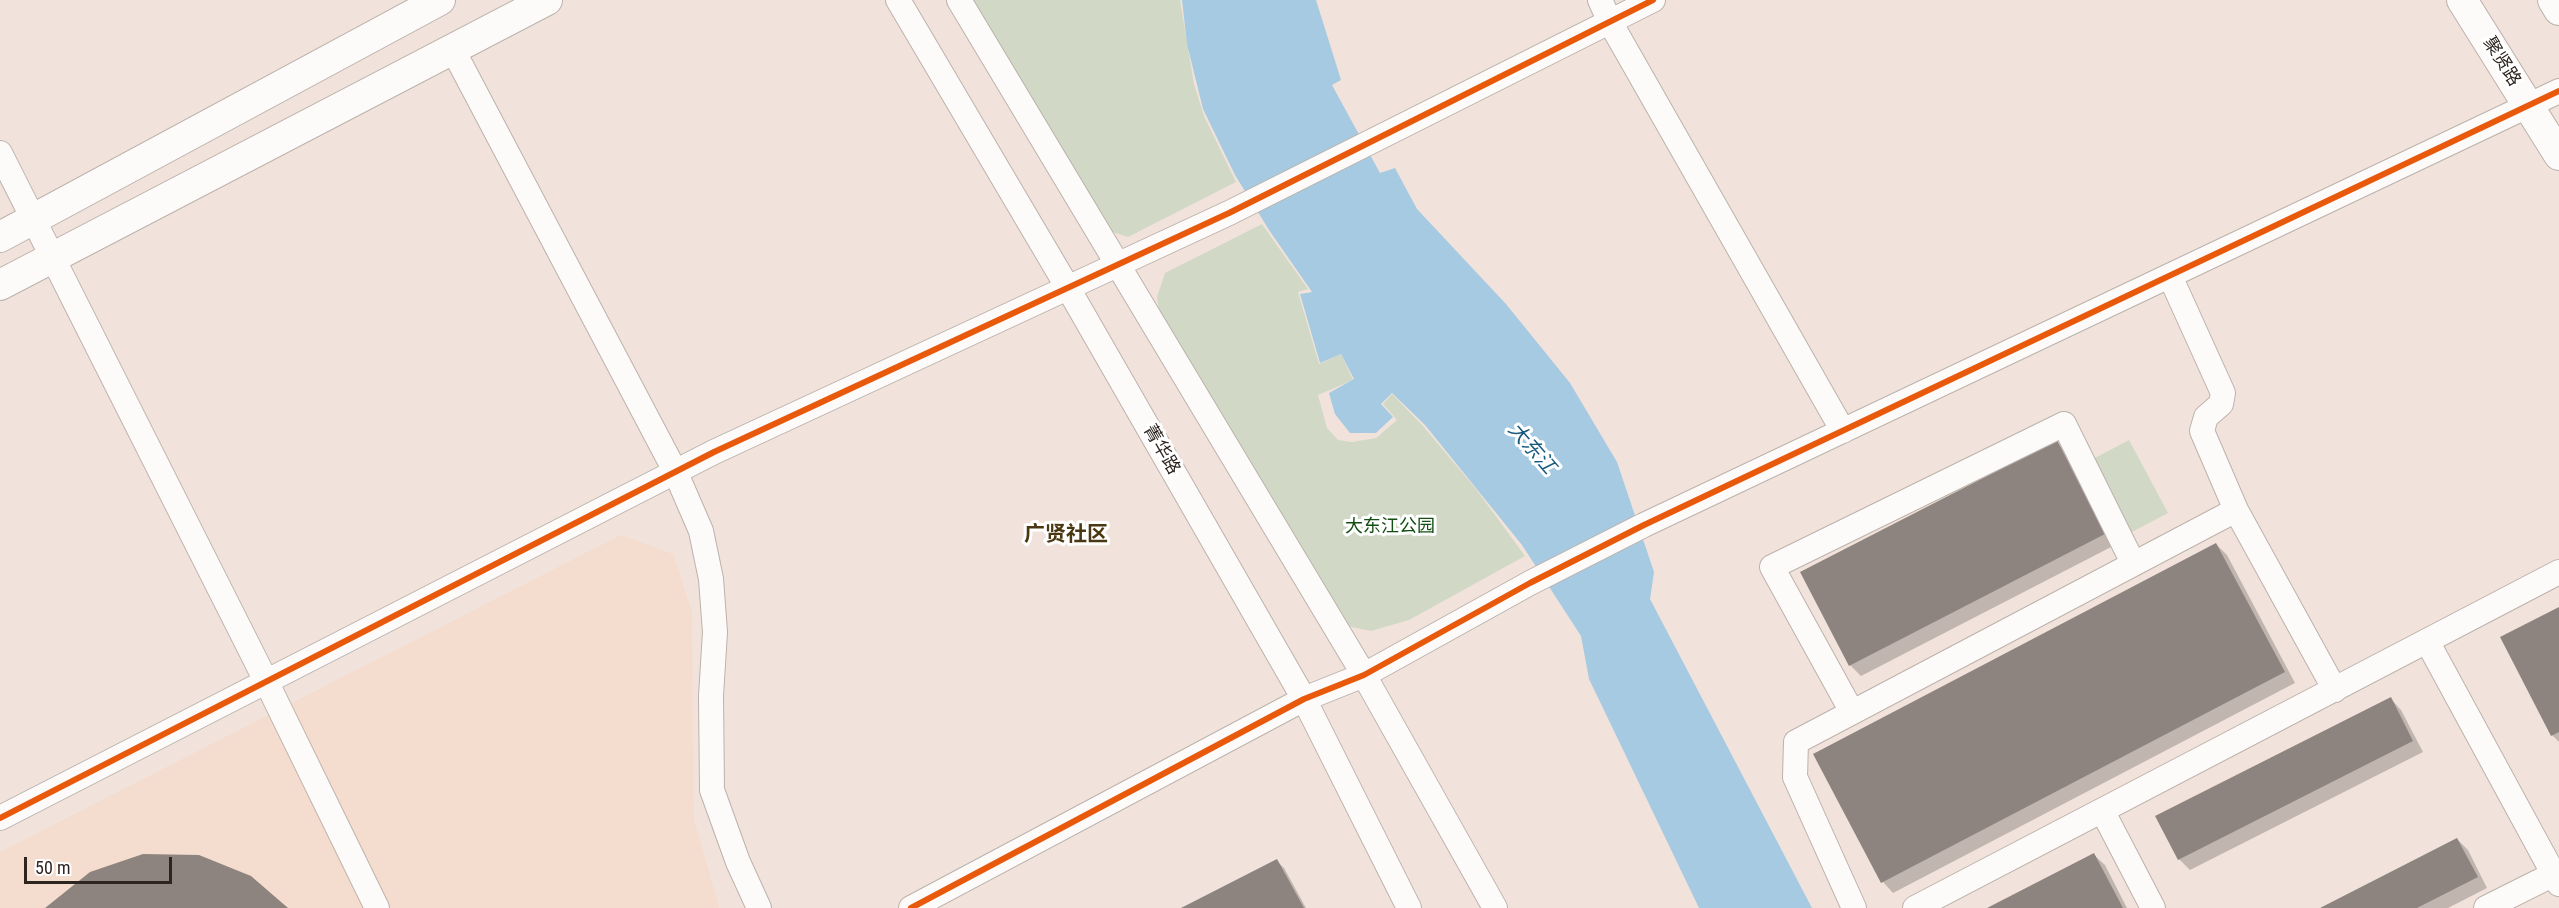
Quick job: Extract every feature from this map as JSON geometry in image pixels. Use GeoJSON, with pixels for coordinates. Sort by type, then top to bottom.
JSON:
{"type":"FeatureCollection","features":[{"type":"Feature","properties":{"kind":"main road"},"geometry":{"type":"LineString","coordinates":[[0,237],[439,0]]}},
{"type":"Feature","properties":{"kind":"main road"},"geometry":{"type":"LineString","coordinates":[[0,285],[547,0]]}},
{"type":"Feature","properties":{"kind":"main road","name":"聚贤路"},"geometry":{"type":"LineString","coordinates":[[2462,0],[2559,155]]}},
{"type":"Feature","properties":{"kind":"main road"},"geometry":{"type":"LineString","coordinates":[[2553,0],[2559,10]]}},
{"type":"Feature","properties":{"kind":"street","name":"菁华路"},"geometry":{"type":"LineString","coordinates":[[898,0],[1068,288],[1304,699],[1409,908]]}},
{"type":"Feature","properties":{"kind":"street"},"geometry":{"type":"LineString","coordinates":[[959,0],[1364,675],[1495,908]]}},
{"type":"Feature","properties":{"kind":"street"},"geometry":{"type":"LineString","coordinates":[[0,819],[675,471],[1229,213],[1395,129],[1605,11],[1653,0]]}},
{"type":"Feature","properties":{"kind":"street"},"geometry":{"type":"LineString","coordinates":[[1605,11],[1843,431]]}},
{"type":"Feature","properties":{"kind":"street"},"geometry":{"type":"LineString","coordinates":[[453,50],[675,471],[701,531],[711,579],[715,632],[711,696],[712,790],[738,862],[759,908]]}},
{"type":"Feature","properties":{"kind":"street"},"geometry":{"type":"LineString","coordinates":[[911,908],[1304,699],[1364,675],[1530,583],[1644,525],[2559,91]]}},
{"type":"Feature","properties":{"kind":"street"},"geometry":{"type":"LineString","coordinates":[[0,153],[266,681],[377,908]]}},
{"type":"Feature","properties":{"kind":"street"},"geometry":{"type":"LineString","coordinates":[[2169,276],[2223,393],[2221,404],[2206,417],[2202,431],[2236,510],[2335,690]]}},
{"type":"Feature","properties":{"kind":"street"},"geometry":{"type":"LineString","coordinates":[[1852,712],[1772,567],[2064,423],[2133,563]]}},
{"type":"Feature","properties":{"kind":"street"},"geometry":{"type":"LineString","coordinates":[[1854,908],[1795,777],[1796,742],[2236,510]]}},
{"type":"Feature","properties":{"kind":"street"},"geometry":{"type":"LineString","coordinates":[[1915,908],[2103,812],[2559,572]]}},
{"type":"Feature","properties":{"kind":"street"},"geometry":{"type":"LineString","coordinates":[[2427,641],[2556,879],[2486,908]]}},
{"type":"Feature","properties":{"kind":"street"},"geometry":{"type":"LineString","coordinates":[[2103,812],[2153,908]]}},
{"type":"Feature","properties":{"kind":"shaded area"},"geometry":{"type":"Polygon","coordinates":[[[621,535],[673,554],[692,612],[694,819],[719,908],[0,908],[0,852],[621,535]]]}},
{"type":"Feature","properties":{"kind":"green space"},"geometry":{"type":"Polygon","coordinates":[[[969,0],[1180,0],[1194,84],[1204,116],[1236,182],[1128,237],[1109,231],[969,0]]]}},
{"type":"Feature","properties":{"kind":"green space","name":"大东江公园"},"geometry":{"type":"Polygon","coordinates":[[[1262,224],[1308,289],[1298,292],[1319,364],[1341,354],[1353,380],[1318,395],[1327,428],[1338,440],[1352,442],[1376,438],[1397,420],[1383,404],[1392,394],[1423,426],[1476,489],[1525,556],[1409,620],[1371,631],[1342,625],[1160,321],[1157,297],[1165,273],[1262,224]]]}},
{"type":"Feature","properties":{"kind":"green space"},"geometry":{"type":"Polygon","coordinates":[[[2129,440],[2168,513],[2130,533],[2091,460],[2129,440]]]}},
{"type":"Feature","properties":{"kind":"water","name":"大东江"},"geometry":{"type":"Polygon","coordinates":[[[1182,0],[1316,0],[1341,80],[1332,85],[1380,173],[1395,168],[1417,209],[1506,304],[1570,383],[1617,462],[1654,572],[1650,599],[1812,908],[1699,908],[1589,679],[1581,636],[1522,545],[1425,425],[1392,393],[1381,404],[1393,417],[1376,433],[1350,433],[1335,414],[1329,393],[1354,379],[1341,354],[1320,363],[1300,294],[1312,292],[1269,230],[1235,175],[1203,109],[1187,44],[1182,0]]]}},
{"type":"Feature","properties":{"kind":"building"},"geometry":{"type":"Polygon","coordinates":[[[2057,440],[2105,534],[1849,666],[1800,572],[2057,440]]]}},
{"type":"Feature","properties":{"kind":"building"},"geometry":{"type":"Polygon","coordinates":[[[2216,543],[2285,672],[1881,883],[1813,754],[2216,543]]]}},
{"type":"Feature","properties":{"kind":"building"},"geometry":{"type":"Polygon","coordinates":[[[2559,607],[2559,732],[2551,736],[2500,637],[2559,607]]]}},
{"type":"Feature","properties":{"kind":"building"},"geometry":{"type":"Polygon","coordinates":[[[2391,697],[2413,741],[2178,860],[2155,816],[2391,697]]]}},
{"type":"Feature","properties":{"kind":"building"},"geometry":{"type":"Polygon","coordinates":[[[2457,838],[2478,877],[2417,908],[2320,908],[2457,838]]]}},
{"type":"Feature","properties":{"kind":"building"},"geometry":{"type":"Polygon","coordinates":[[[2094,853],[2123,908],[1987,908],[2094,853]]]}},
{"type":"Feature","properties":{"kind":"building"},"geometry":{"type":"Polygon","coordinates":[[[143,854],[199,855],[251,876],[288,908],[45,908],[90,872],[143,854]]]}},
{"type":"Feature","properties":{"kind":"building"},"geometry":{"type":"Polygon","coordinates":[[[1277,859],[1304,908],[1181,908],[1277,859]]]}},
{"type":"Feature","properties":{"kind":"cycle path"},"geometry":{"type":"LineString","coordinates":[[0,818],[714,452],[1229,213],[1653,0]]}},
{"type":"Feature","properties":{"kind":"cycle path"},"geometry":{"type":"LineString","coordinates":[[911,908],[1304,699],[1364,675],[1530,583],[1644,525],[2559,91]]}},
{"type":"Feature","properties":{"kind":"district","name":"广贤社区"},"geometry":{"type":"Point","coordinates":[1066,536]}}]}
